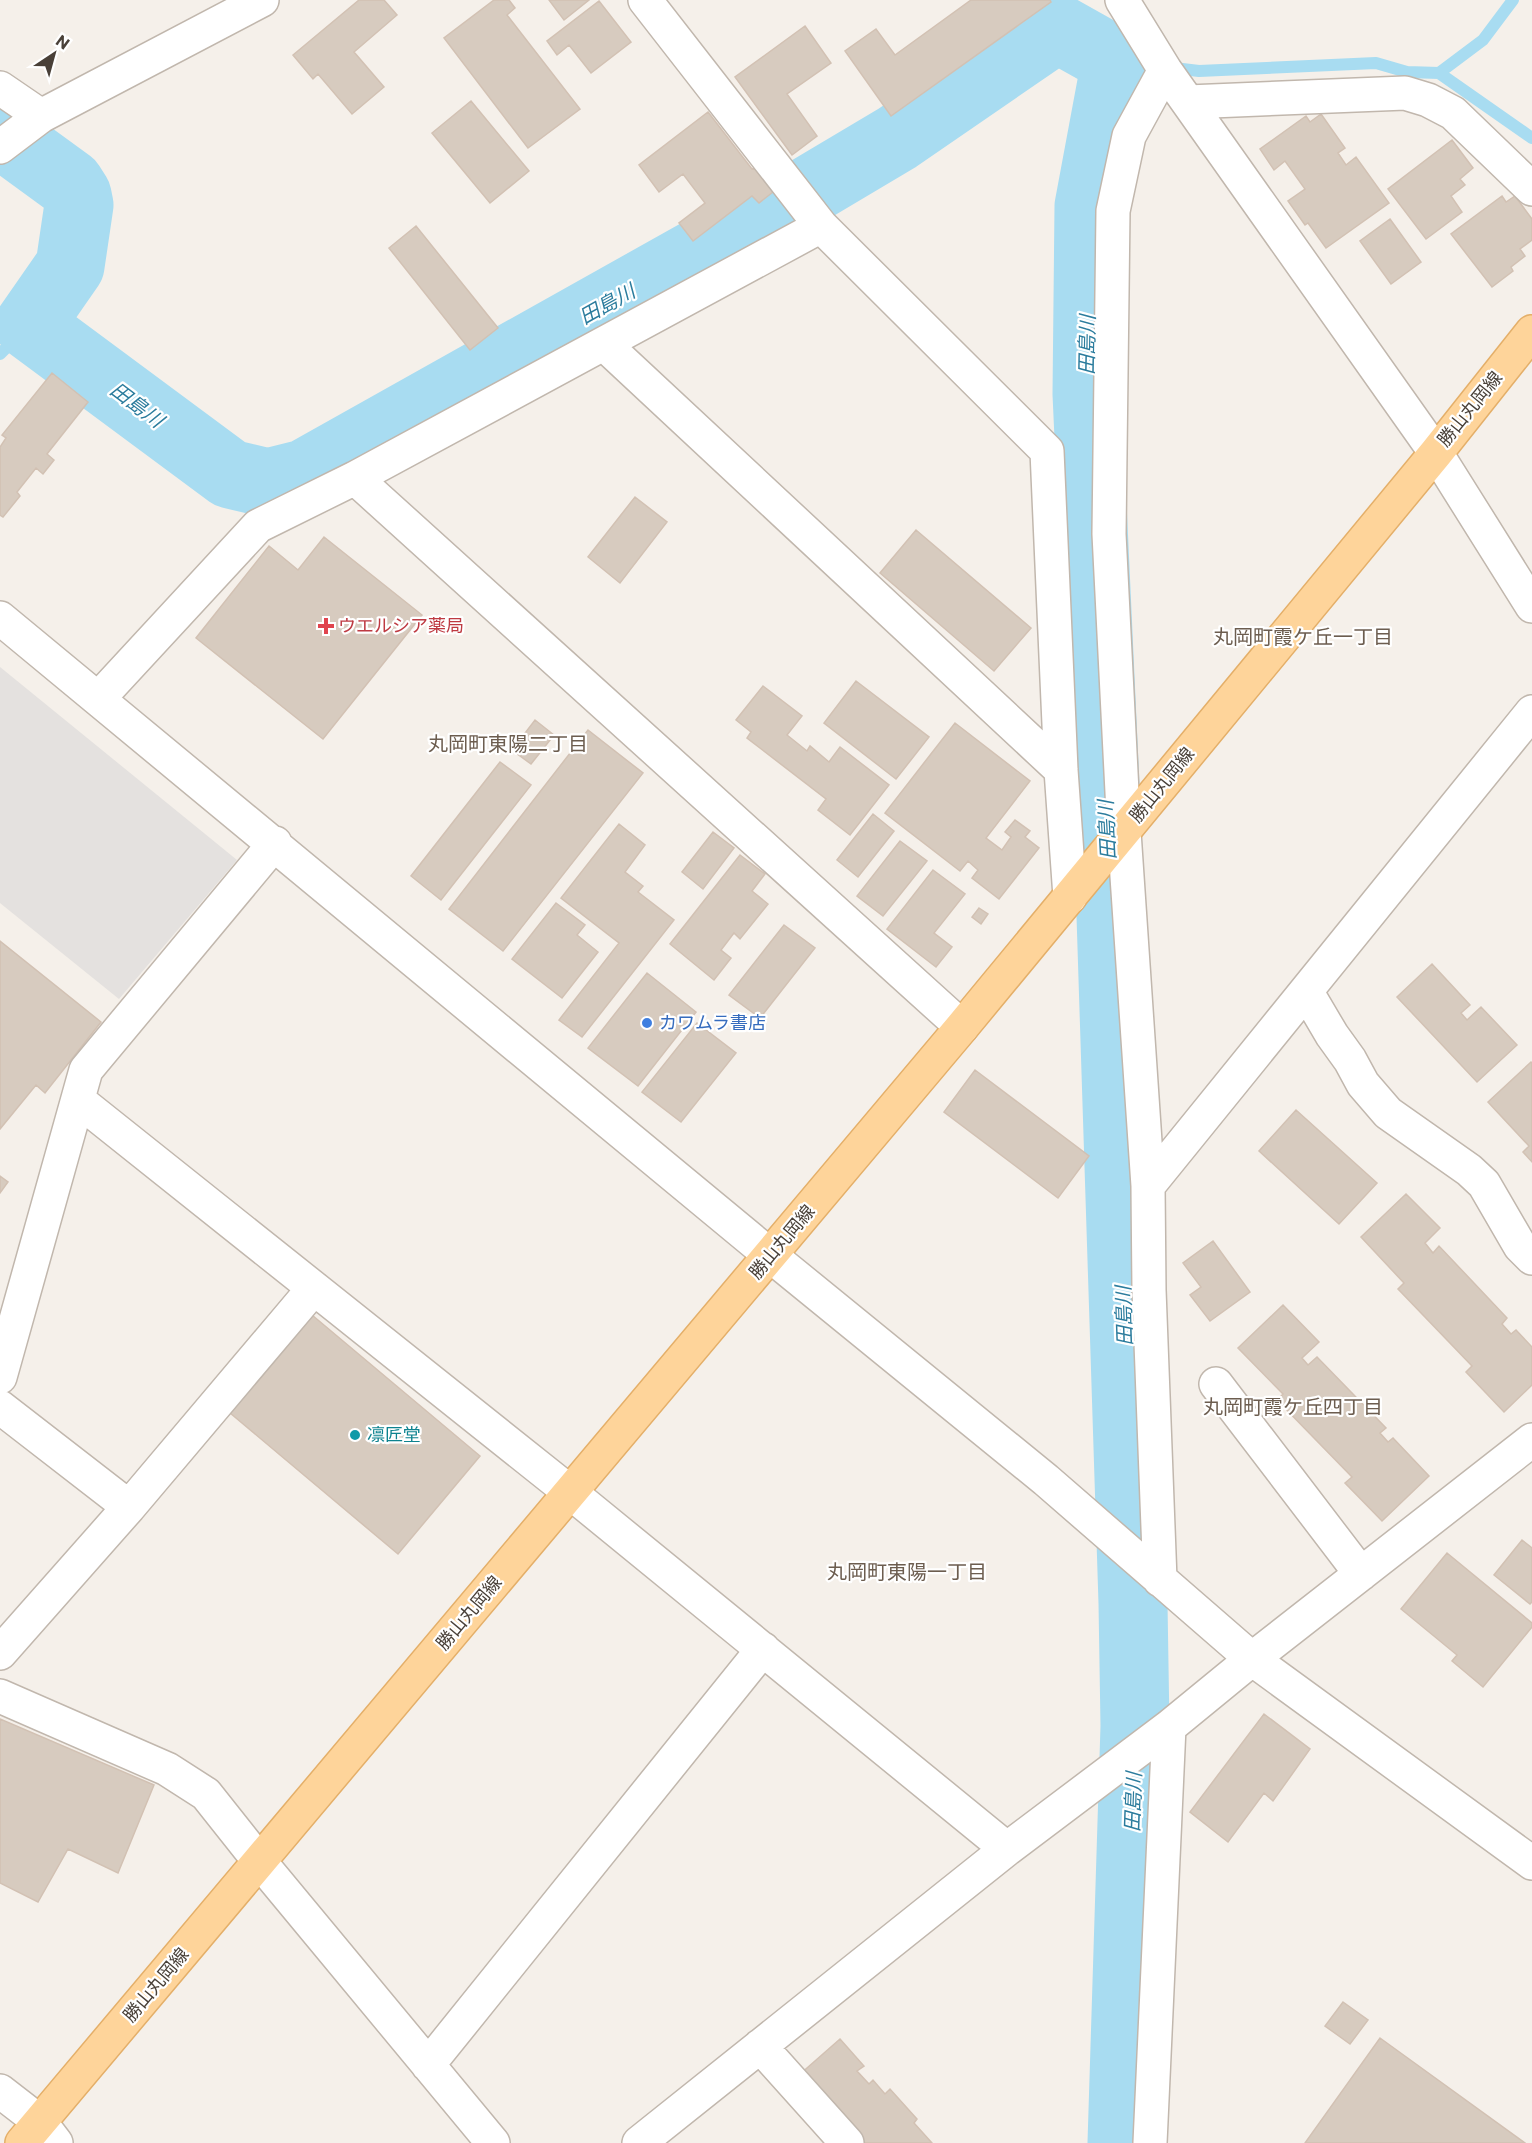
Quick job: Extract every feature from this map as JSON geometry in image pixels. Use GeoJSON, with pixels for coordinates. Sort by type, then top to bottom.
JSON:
{"type":"FeatureCollection","features":[{"type":"Feature","properties":{"kind":"main road","name":"勝山丸岡線"},"geometry":{"type":"LineString","coordinates":[[39,2136],[260,1862],[771,1256],[1124,832],[1436,453],[1532,332]]}},
{"type":"Feature","properties":{"kind":"street"},"geometry":{"type":"LineString","coordinates":[[0,147],[36,120],[262,0]]}},
{"type":"Feature","properties":{"kind":"street"},"geometry":{"type":"LineString","coordinates":[[645,0],[821,226],[1047,451],[1061,770],[1070,897]]}},
{"type":"Feature","properties":{"kind":"street"},"geometry":{"type":"LineString","coordinates":[[1122,0],[1165,70],[1436,453],[1532,606]]}},
{"type":"Feature","properties":{"kind":"street"},"geometry":{"type":"LineString","coordinates":[[1160,1580],[1149,1301],[1148,1186],[1124,832],[1109,534],[1113,211],[1129,136],[1165,70]]}},
{"type":"Feature","properties":{"kind":"street"},"geometry":{"type":"LineString","coordinates":[[0,88],[36,120]]}},
{"type":"Feature","properties":{"kind":"street"},"geometry":{"type":"LineString","coordinates":[[1188,102],[1405,93],[1428,100],[1453,113],[1532,189]]}},
{"type":"Feature","properties":{"kind":"street"},"geometry":{"type":"LineString","coordinates":[[99,698],[258,526],[356,478],[821,226]]}},
{"type":"Feature","properties":{"kind":"street"},"geometry":{"type":"LineString","coordinates":[[604,344],[1061,770]]}},
{"type":"Feature","properties":{"kind":"street"},"geometry":{"type":"LineString","coordinates":[[356,478],[962,1027]]}},
{"type":"Feature","properties":{"kind":"street"},"geometry":{"type":"LineString","coordinates":[[0,618],[771,1256],[1046,1480],[1252,1659],[1532,1863]]}},
{"type":"Feature","properties":{"kind":"street"},"geometry":{"type":"LineString","coordinates":[[1148,1186],[1532,712]]}},
{"type":"Feature","properties":{"kind":"street"},"geometry":{"type":"LineString","coordinates":[[0,1377],[86,1070],[274,843]]}},
{"type":"Feature","properties":{"kind":"street"},"geometry":{"type":"LineString","coordinates":[[1306,991],[1363,1084],[1388,1113],[1469,1170],[1484,1185],[1520,1246],[1532,1258]]}},
{"type":"Feature","properties":{"kind":"street"},"geometry":{"type":"LineString","coordinates":[[78,1100],[571,1492],[1007,1849]]}},
{"type":"Feature","properties":{"kind":"street"},"geometry":{"type":"LineString","coordinates":[[0,1653],[129,1507],[314,1288]]}},
{"type":"Feature","properties":{"kind":"street"},"geometry":{"type":"LineString","coordinates":[[1216,1384],[1361,1574]]}},
{"type":"Feature","properties":{"kind":"street"},"geometry":{"type":"LineString","coordinates":[[0,1407],[129,1507]]}},
{"type":"Feature","properties":{"kind":"street"},"geometry":{"type":"LineString","coordinates":[[639,2143],[1007,1849],[1169,1727],[1252,1659],[1532,1440]]}},
{"type":"Feature","properties":{"kind":"street"},"geometry":{"type":"LineString","coordinates":[[428,2065],[763,1649]]}},
{"type":"Feature","properties":{"kind":"street"},"geometry":{"type":"LineString","coordinates":[[0,1696],[167,1769],[207,1794],[260,1862],[494,2143]]}},
{"type":"Feature","properties":{"kind":"street"},"geometry":{"type":"LineString","coordinates":[[1150,2143],[1169,1727]]}},
{"type":"Feature","properties":{"kind":"street"},"geometry":{"type":"LineString","coordinates":[[760,2046],[847,2143]]}},
{"type":"Feature","properties":{"kind":"street"},"geometry":{"type":"LineString","coordinates":[[0,2091],[39,2136]]}},
{"type":"Feature","properties":{"kind":"shaded area"},"geometry":{"type":"Polygon","coordinates":[[[0,667],[237,860],[119,999],[0,903],[0,667]]]}},
{"type":"Feature","properties":{"kind":"building"},"geometry":{"type":"Polygon","coordinates":[[[359,0],[384,0],[397,15],[354,52],[384,87],[352,114],[318,74],[313,79],[293,55],[359,0]]]}},
{"type":"Feature","properties":{"kind":"building"},"geometry":{"type":"Polygon","coordinates":[[[494,0],[509,0],[515,8],[507,15],[580,109],[528,148],[444,38],[494,0]]]}},
{"type":"Feature","properties":{"kind":"building"},"geometry":{"type":"Polygon","coordinates":[[[549,0],[589,0],[564,20],[549,0]]]}},
{"type":"Feature","properties":{"kind":"building"},"geometry":{"type":"Polygon","coordinates":[[[971,0],[1050,0],[1051,2],[891,116],[845,51],[876,29],[895,55],[971,0]]]}},
{"type":"Feature","properties":{"kind":"building"},"geometry":{"type":"Polygon","coordinates":[[[599,1],[631,42],[591,73],[569,45],[557,55],[547,41],[599,1]]]}},
{"type":"Feature","properties":{"kind":"building"},"geometry":{"type":"Polygon","coordinates":[[[805,26],[831,63],[787,94],[817,136],[792,155],[735,77],[805,26]]]}},
{"type":"Feature","properties":{"kind":"building"},"geometry":{"type":"Polygon","coordinates":[[[471,101],[529,171],[490,203],[432,133],[471,101]]]}},
{"type":"Feature","properties":{"kind":"building"},"geometry":{"type":"Polygon","coordinates":[[[708,112],[773,192],[759,203],[752,196],[693,241],[679,223],[705,203],[683,174],[659,192],[639,165],[708,112]]]}},
{"type":"Feature","properties":{"kind":"building"},"geometry":{"type":"Polygon","coordinates":[[[1321,114],[1345,148],[1338,153],[1346,165],[1356,157],[1389,203],[1326,248],[1308,223],[1305,225],[1288,201],[1305,189],[1285,161],[1274,170],[1260,149],[1306,116],[1310,122],[1321,114]]]}},
{"type":"Feature","properties":{"kind":"building"},"geometry":{"type":"Polygon","coordinates":[[[1452,140],[1473,168],[1460,179],[1465,185],[1451,196],[1462,212],[1426,239],[1388,189],[1452,140]]]}},
{"type":"Feature","properties":{"kind":"building"},"geometry":{"type":"Polygon","coordinates":[[[1502,196],[1506,202],[1515,196],[1532,219],[1532,240],[1520,249],[1525,256],[1511,267],[1513,271],[1492,287],[1451,234],[1502,196]]]}},
{"type":"Feature","properties":{"kind":"building"},"geometry":{"type":"Polygon","coordinates":[[[1390,219],[1421,262],[1391,284],[1360,241],[1390,219]]]}},
{"type":"Feature","properties":{"kind":"building"},"geometry":{"type":"Polygon","coordinates":[[[416,226],[498,328],[470,350],[389,248],[416,226]]]}},
{"type":"Feature","properties":{"kind":"building"},"geometry":{"type":"Polygon","coordinates":[[[52,373],[88,402],[47,454],[54,460],[43,474],[36,468],[17,492],[20,496],[3,517],[0,515],[0,447],[6,438],[2,435],[52,373]]]}},
{"type":"Feature","properties":{"kind":"building"},"geometry":{"type":"Polygon","coordinates":[[[635,497],[667,522],[620,583],[588,557],[635,497]]]}},
{"type":"Feature","properties":{"kind":"building"},"geometry":{"type":"Polygon","coordinates":[[[916,530],[1031,628],[994,671],[880,573],[916,530]]]}},
{"type":"Feature","properties":{"kind":"building"},"geometry":{"type":"Polygon","coordinates":[[[324,537],[422,615],[323,739],[196,638],[269,546],[298,570],[324,537]]]}},
{"type":"Feature","properties":{"kind":"building"},"geometry":{"type":"Polygon","coordinates":[[[856,681],[929,737],[896,779],[824,723],[856,681]]]}},
{"type":"Feature","properties":{"kind":"building"},"geometry":{"type":"Polygon","coordinates":[[[763,686],[802,716],[787,735],[807,751],[810,746],[829,762],[840,747],[889,785],[850,835],[818,810],[826,799],[747,738],[751,732],[736,720],[763,686]]]}},
{"type":"Feature","properties":{"kind":"building"},"geometry":{"type":"Polygon","coordinates":[[[535,720],[554,735],[531,764],[512,750],[535,720]]]}},
{"type":"Feature","properties":{"kind":"building"},"geometry":{"type":"Polygon","coordinates":[[[955,723],[1030,781],[986,838],[1002,850],[1011,837],[1005,832],[1015,820],[1030,831],[1025,837],[1039,848],[999,899],[972,878],[978,870],[968,861],[960,871],[885,813],[955,723]]]}},
{"type":"Feature","properties":{"kind":"building"},"geometry":{"type":"Polygon","coordinates":[[[588,730],[643,773],[503,951],[449,909],[588,730]]]}},
{"type":"Feature","properties":{"kind":"building"},"geometry":{"type":"Polygon","coordinates":[[[500,762],[531,785],[441,900],[411,876],[500,762]]]}},
{"type":"Feature","properties":{"kind":"building"},"geometry":{"type":"Polygon","coordinates":[[[873,814],[894,831],[858,877],[837,860],[873,814]]]}},
{"type":"Feature","properties":{"kind":"building"},"geometry":{"type":"Polygon","coordinates":[[[619,824],[645,845],[625,872],[643,886],[638,892],[674,920],[582,1037],[559,1020],[619,943],[561,898],[619,824]]]}},
{"type":"Feature","properties":{"kind":"building"},"geometry":{"type":"Polygon","coordinates":[[[713,832],[734,848],[703,889],[682,872],[713,832]]]}},
{"type":"Feature","properties":{"kind":"building"},"geometry":{"type":"Polygon","coordinates":[[[900,841],[927,861],[883,916],[857,896],[900,841]]]}},
{"type":"Feature","properties":{"kind":"building"},"geometry":{"type":"Polygon","coordinates":[[[740,855],[765,874],[752,891],[768,904],[740,939],[734,933],[721,950],[731,958],[714,980],[670,944],[740,855]]]}},
{"type":"Feature","properties":{"kind":"building"},"geometry":{"type":"Polygon","coordinates":[[[933,870],[965,894],[934,933],[952,947],[936,967],[887,929],[933,870]]]}},
{"type":"Feature","properties":{"kind":"building"},"geometry":{"type":"Polygon","coordinates":[[[556,903],[585,925],[577,935],[598,952],[562,998],[512,959],[556,903]]]}},
{"type":"Feature","properties":{"kind":"building"},"geometry":{"type":"Polygon","coordinates":[[[979,908],[988,914],[981,924],[972,917],[979,908]]]}},
{"type":"Feature","properties":{"kind":"building"},"geometry":{"type":"Polygon","coordinates":[[[784,925],[815,948],[760,1018],[729,995],[784,925]]]}},
{"type":"Feature","properties":{"kind":"building"},"geometry":{"type":"Polygon","coordinates":[[[0,941],[101,1022],[45,1093],[36,1085],[0,1129],[0,941]]]}},
{"type":"Feature","properties":{"kind":"building"},"geometry":{"type":"Polygon","coordinates":[[[1432,964],[1470,1005],[1461,1013],[1467,1020],[1481,1007],[1517,1045],[1477,1082],[1397,997],[1432,964]]]}},
{"type":"Feature","properties":{"kind":"building"},"geometry":{"type":"Polygon","coordinates":[[[647,973],[696,1012],[638,1086],[588,1048],[647,973]]]}},
{"type":"Feature","properties":{"kind":"building"},"geometry":{"type":"Polygon","coordinates":[[[697,1023],[736,1053],[681,1122],[642,1092],[697,1023]]]}},
{"type":"Feature","properties":{"kind":"building"},"geometry":{"type":"Polygon","coordinates":[[[1531,1062],[1532,1162],[1523,1152],[1529,1146],[1488,1102],[1531,1062]]]}},
{"type":"Feature","properties":{"kind":"building"},"geometry":{"type":"Polygon","coordinates":[[[975,1070],[1089,1156],[1058,1198],[944,1112],[975,1070]]]}},
{"type":"Feature","properties":{"kind":"building"},"geometry":{"type":"Polygon","coordinates":[[[1296,1110],[1377,1183],[1339,1224],[1259,1151],[1296,1110]]]}},
{"type":"Feature","properties":{"kind":"building"},"geometry":{"type":"Polygon","coordinates":[[[0,1176],[8,1182],[0,1193],[0,1176]]]}},
{"type":"Feature","properties":{"kind":"building"},"geometry":{"type":"Polygon","coordinates":[[[1406,1194],[1440,1228],[1425,1243],[1433,1253],[1439,1246],[1507,1318],[1502,1324],[1511,1334],[1516,1330],[1532,1347],[1532,1385],[1504,1412],[1466,1372],[1472,1366],[1398,1289],[1404,1283],[1361,1237],[1406,1194]]]}},
{"type":"Feature","properties":{"kind":"building"},"geometry":{"type":"Polygon","coordinates":[[[1213,1241],[1250,1292],[1210,1321],[1190,1295],[1201,1287],[1183,1263],[1213,1241]]]}},
{"type":"Feature","properties":{"kind":"building"},"geometry":{"type":"Polygon","coordinates":[[[1283,1305],[1319,1342],[1302,1358],[1308,1365],[1317,1357],[1386,1428],[1380,1433],[1388,1442],[1393,1438],[1429,1476],[1382,1521],[1345,1483],[1352,1477],[1277,1400],[1283,1394],[1238,1348],[1283,1305]]]}},
{"type":"Feature","properties":{"kind":"building","name":"凛匠堂"},"geometry":{"type":"Polygon","coordinates":[[[312,1315],[480,1456],[398,1554],[230,1413],[312,1315]]]}},
{"type":"Feature","properties":{"kind":"building"},"geometry":{"type":"Polygon","coordinates":[[[1522,1540],[1532,1548],[1532,1602],[1530,1604],[1494,1575],[1522,1540]]]}},
{"type":"Feature","properties":{"kind":"building"},"geometry":{"type":"Polygon","coordinates":[[[1447,1553],[1532,1623],[1532,1627],[1483,1687],[1452,1661],[1457,1655],[1401,1609],[1447,1553]]]}},
{"type":"Feature","properties":{"kind":"building"},"geometry":{"type":"Polygon","coordinates":[[[1264,1714],[1310,1749],[1273,1801],[1264,1793],[1228,1842],[1190,1812],[1264,1714]]]}},
{"type":"Feature","properties":{"kind":"building"},"geometry":{"type":"Polygon","coordinates":[[[0,1719],[154,1785],[118,1873],[68,1849],[38,1902],[0,1883],[0,1719]]]}},
{"type":"Feature","properties":{"kind":"building"},"geometry":{"type":"Polygon","coordinates":[[[1343,2002],[1368,2020],[1350,2044],[1325,2026],[1343,2002]]]}},
{"type":"Feature","properties":{"kind":"building"},"geometry":{"type":"Polygon","coordinates":[[[1380,2038],[1525,2143],[1305,2143],[1380,2038]]]}},
{"type":"Feature","properties":{"kind":"building"},"geometry":{"type":"Polygon","coordinates":[[[840,2039],[864,2066],[857,2071],[869,2084],[873,2080],[885,2094],[890,2089],[917,2119],[914,2123],[932,2143],[860,2143],[799,2075],[840,2039]]]}},
{"type":"Feature","properties":{"kind":"waterway"},"geometry":{"type":"LineString","coordinates":[[1439,73],[1483,40],[1513,0]]}},
{"type":"Feature","properties":{"kind":"waterway","name":"田島川"},"geometry":{"type":"LineString","coordinates":[[0,133],[70,184],[77,195],[79,205],[70,266],[29,325],[230,474],[268,483],[304,474],[786,204],[897,138],[1057,28],[1116,61],[1089,206],[1087,394],[1111,916],[1133,1603],[1135,1726],[1122,2143]]}},
{"type":"Feature","properties":{"kind":"waterway"},"geometry":{"type":"LineString","coordinates":[[1116,61],[1199,71],[1376,63],[1407,72],[1439,73],[1532,138]]}},
{"type":"Feature","properties":{"kind":"waterway"},"geometry":{"type":"LineString","coordinates":[[0,354],[29,325]]}},
{"type":"Feature","properties":{"kind":"place","name":"ウエルシア薬局"},"geometry":{"type":"Point","coordinates":[326,626]}},
{"type":"Feature","properties":{"kind":"place","name":"カワムラ書店"},"geometry":{"type":"Point","coordinates":[647,1023]}},
{"type":"Feature","properties":{"kind":"place","name":"凛匠堂"},"geometry":{"type":"Point","coordinates":[355,1435]}},
{"type":"Feature","properties":{"kind":"district","name":"丸岡町霞ケ丘一丁目"},"geometry":{"type":"Point","coordinates":[1303,637]}},
{"type":"Feature","properties":{"kind":"district","name":"丸岡町東陽二丁目"},"geometry":{"type":"Point","coordinates":[508,744]}},
{"type":"Feature","properties":{"kind":"district","name":"丸岡町霞ケ丘四丁目"},"geometry":{"type":"Point","coordinates":[1293,1407]}},
{"type":"Feature","properties":{"kind":"district","name":"丸岡町東陽一丁目"},"geometry":{"type":"Point","coordinates":[907,1572]}}]}
